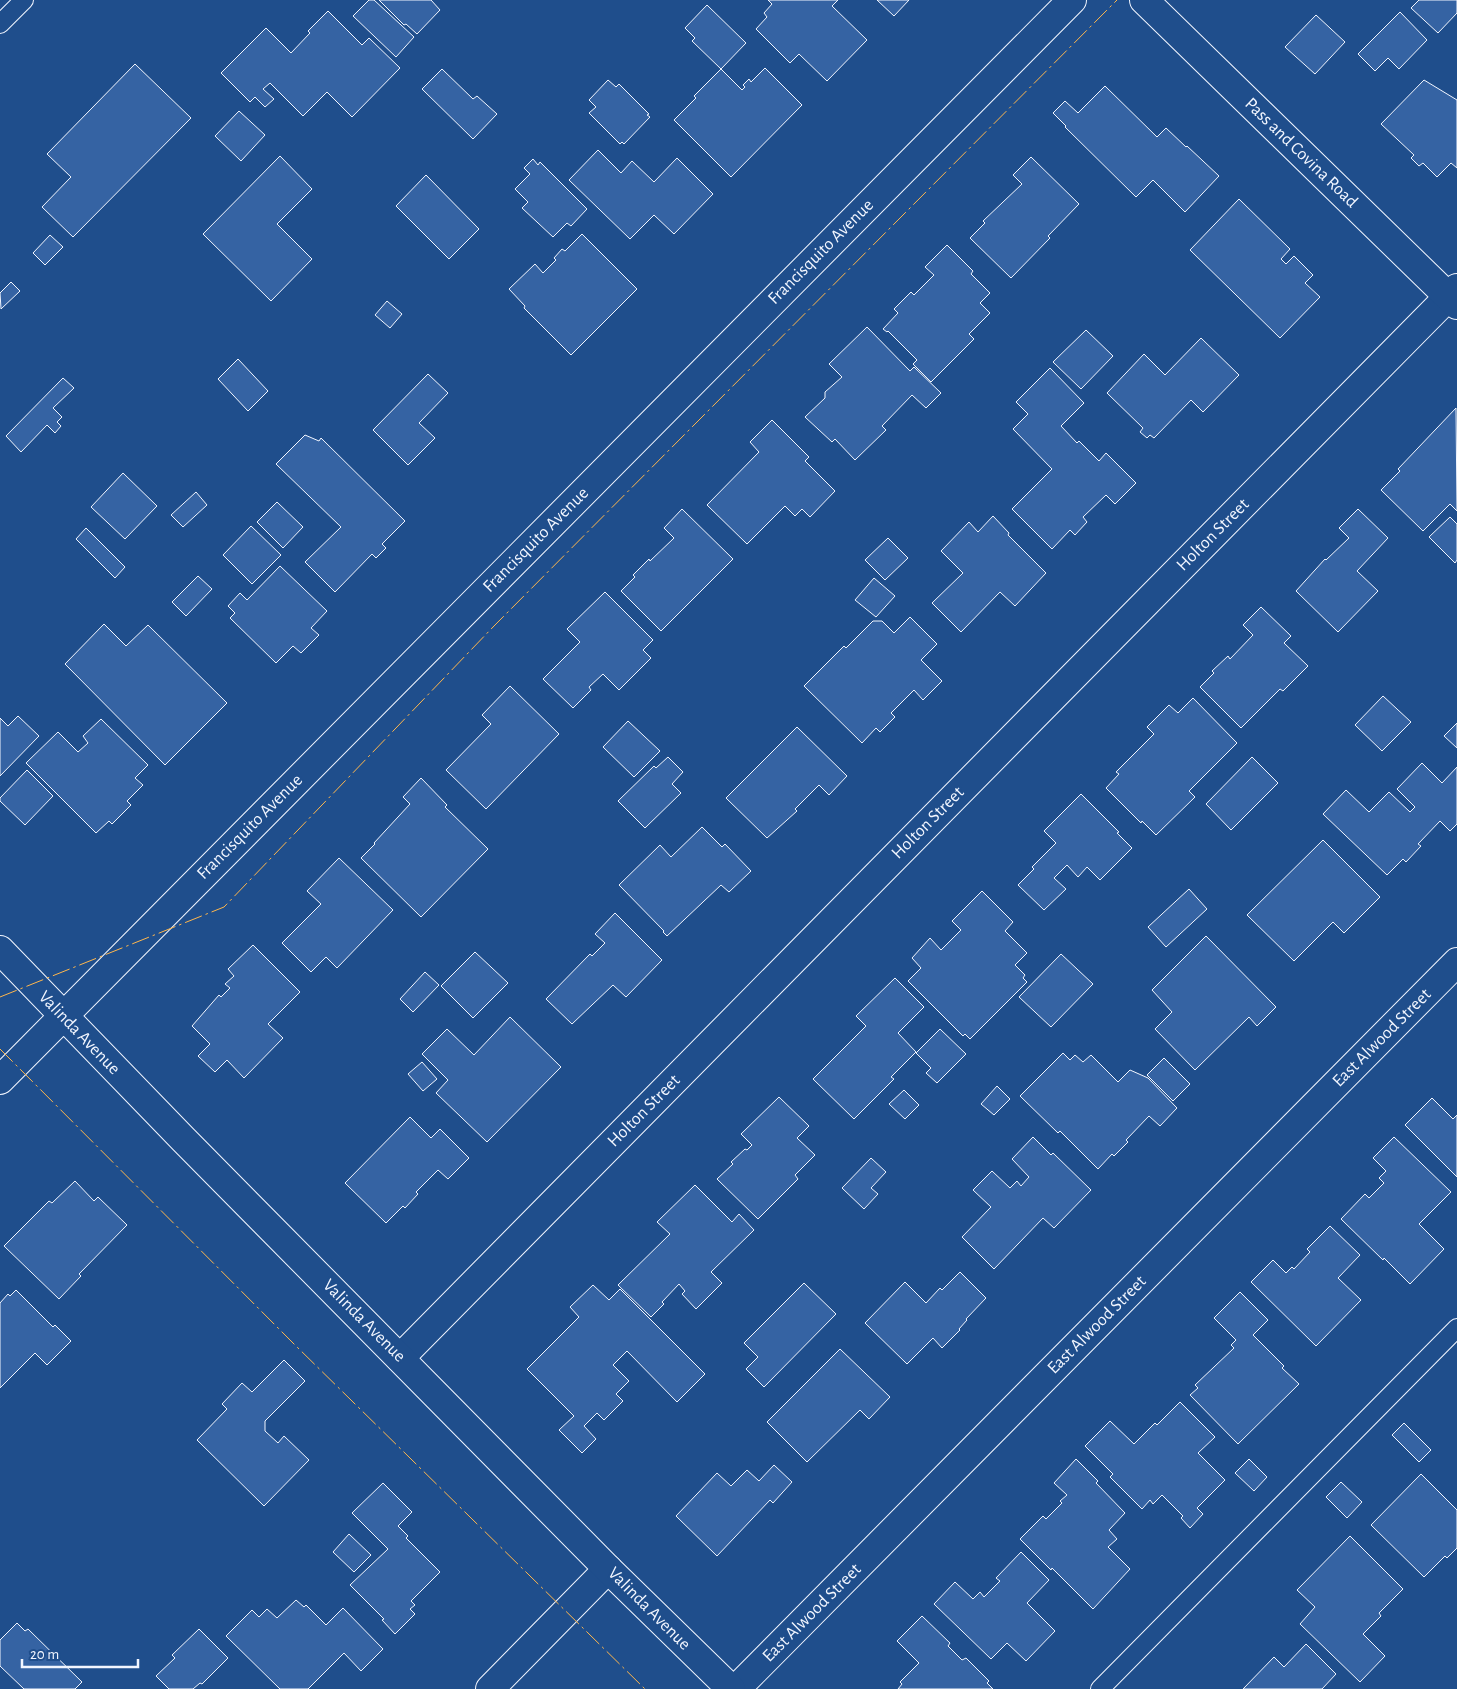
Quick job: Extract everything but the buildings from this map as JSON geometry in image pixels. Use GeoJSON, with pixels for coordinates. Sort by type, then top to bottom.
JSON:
{"type":"FeatureCollection","features":[{"type":"Feature","properties":{"kind":"street","name":"Francisquito Avenue"},"geometry":{"type":"LineString","coordinates":[[0,1080],[1072,0]]}},
{"type":"Feature","properties":{"kind":"street","name":"Pass and Covina Road"},"geometry":{"type":"LineString","coordinates":[[1144,0],[1454,297]]}},
{"type":"Feature","properties":{"kind":"street","name":"Holton Street"},"geometry":{"type":"LineString","coordinates":[[400,1358],[1454,297]]}},
{"type":"Feature","properties":{"kind":"street","name":"Valinda Avenue"},"geometry":{"type":"LineString","coordinates":[[0,950],[608,1569],[731,1689]]}},
{"type":"Feature","properties":{"kind":"street","name":"East Alwood Street"},"geometry":{"type":"LineString","coordinates":[[736,1689],[1457,962]]}},
{"type":"Feature","properties":{"kind":"street"},"geometry":{"type":"LineString","coordinates":[[490,1689],[608,1569]]}},
{"type":"Feature","properties":{"kind":"lane"},"geometry":{"type":"LineString","coordinates":[[0,24],[24,0]]}},
{"type":"Feature","properties":{"kind":"lane"},"geometry":{"type":"LineString","coordinates":[[1100,1689],[1457,1328]]}},
{"type":"Feature","properties":{"kind":"power"},"geometry":{"type":"LineString","coordinates":[[0,997],[224,907],[494,626],[1117,0]]}},
{"type":"Feature","properties":{"kind":"power"},"geometry":{"type":"LineString","coordinates":[[0,1049],[295,1345],[645,1689]]}}]}
